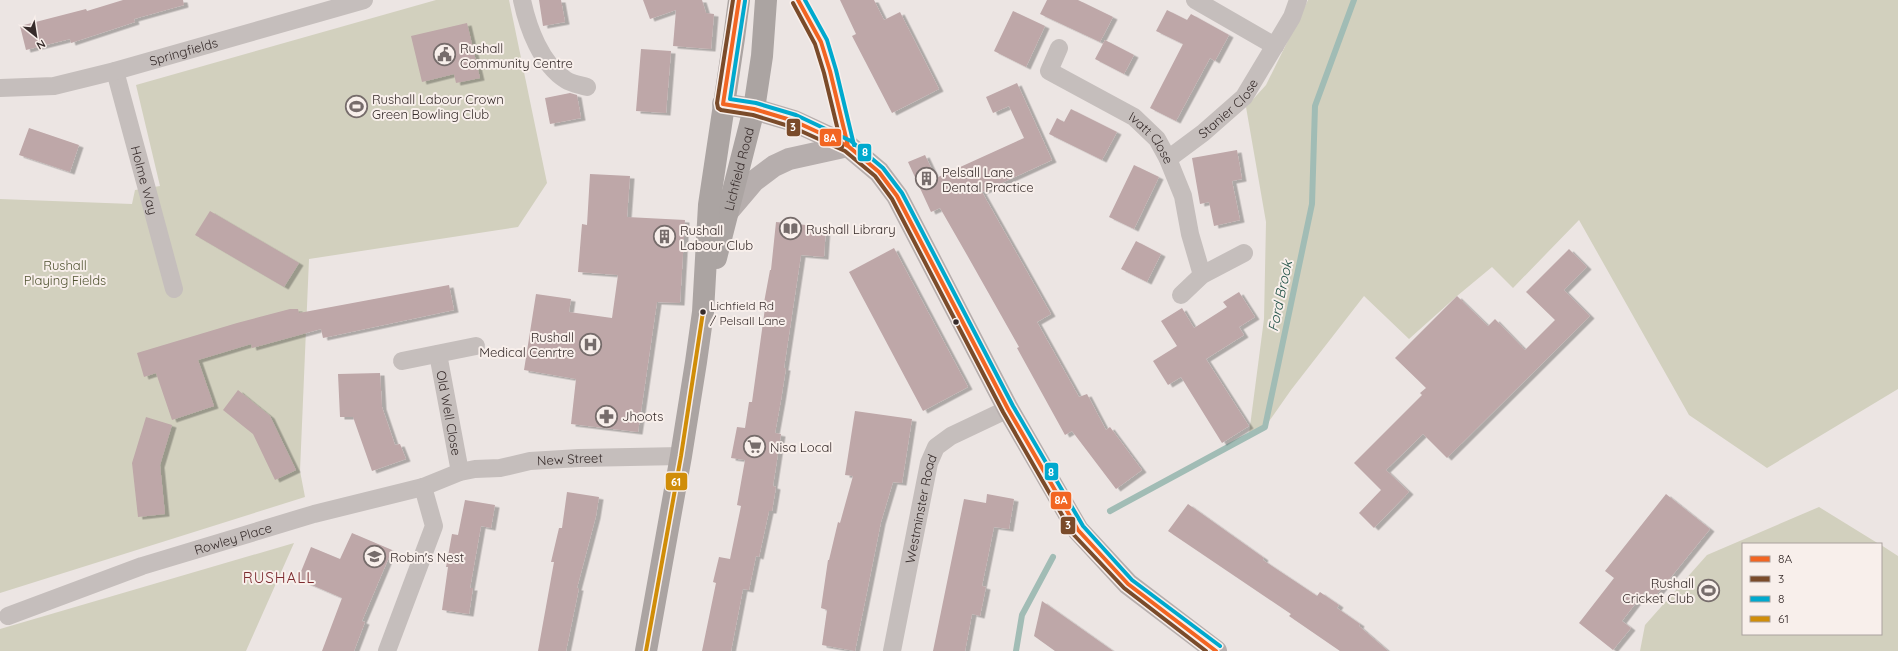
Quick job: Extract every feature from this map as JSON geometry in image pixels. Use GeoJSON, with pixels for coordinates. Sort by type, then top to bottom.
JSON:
{"type":"FeatureCollection","features":[{"type":"Feature","properties":{"kind":"highway","name":"Lichfield Road"},"geometry":{"type":"LineString","coordinates":[[703,312],[708,205],[739,0]]}},
{"type":"Feature","properties":{"kind":"highway","name":"Lichfield Road"},"geometry":{"type":"LineString","coordinates":[[646,651],[681,456],[703,312],[726,214],[754,109],[762,56],[766,0]]}},
{"type":"Feature","properties":{"kind":"main road"},"geometry":{"type":"LineString","coordinates":[[723,104],[754,109],[794,121],[848,146],[879,172],[897,196],[1008,409],[1078,530],[1128,584],[1216,651]]}},
{"type":"Feature","properties":{"kind":"main road"},"geometry":{"type":"LineString","coordinates":[[726,214],[754,181],[774,166],[790,160],[848,146]]}},
{"type":"Feature","properties":{"kind":"street","name":"Springfields"},"geometry":{"type":"LineString","coordinates":[[0,88],[54,86],[116,71],[364,0]]}},
{"type":"Feature","properties":{"kind":"street"},"geometry":{"type":"LineString","coordinates":[[522,0],[538,47],[552,69],[567,81],[587,87]]}},
{"type":"Feature","properties":{"kind":"street"},"geometry":{"type":"LineString","coordinates":[[1195,0],[1275,46]]}},
{"type":"Feature","properties":{"kind":"street","name":"Stanier Close"},"geometry":{"type":"LineString","coordinates":[[1168,159],[1203,133],[1244,96],[1292,17],[1298,0]]}},
{"type":"Feature","properties":{"kind":"street","name":"Ivatt Close"},"geometry":{"type":"LineString","coordinates":[[1060,48],[1049,71],[1134,117],[1157,139],[1168,159],[1183,196],[1190,234],[1202,275]]}},
{"type":"Feature","properties":{"kind":"street","name":"Holme Way"},"geometry":{"type":"LineString","coordinates":[[116,71],[174,288]]}},
{"type":"Feature","properties":{"kind":"street"},"geometry":{"type":"LineString","coordinates":[[1181,295],[1202,275],[1244,253]]}},
{"type":"Feature","properties":{"kind":"street","name":"Old Well Close"},"geometry":{"type":"LineString","coordinates":[[402,361],[476,346]]}},
{"type":"Feature","properties":{"kind":"street","name":"Old Well Close"},"geometry":{"type":"LineString","coordinates":[[438,354],[468,471]]}},
{"type":"Feature","properties":{"kind":"street","name":"Westminster Road"},"geometry":{"type":"LineString","coordinates":[[892,651],[929,463],[936,447],[951,436],[1008,409]]}},
{"type":"Feature","properties":{"kind":"street","name":"New Street"},"geometry":{"type":"LineString","coordinates":[[468,471],[500,468],[530,461],[572,458],[681,456]]}},
{"type":"Feature","properties":{"kind":"street","name":"Rowley Place"},"geometry":{"type":"LineString","coordinates":[[8,616],[142,566],[314,514],[423,487],[468,471]]}},
{"type":"Feature","properties":{"kind":"street"},"geometry":{"type":"LineString","coordinates":[[387,651],[434,526],[423,487]]}},
{"type":"Feature","properties":{"kind":"green space","name":"Rushall Playing Fields"},"geometry":{"type":"Polygon","coordinates":[[[436,0],[509,0],[547,183],[518,227],[309,259],[300,471],[305,497],[0,593],[0,199],[132,204],[135,190],[160,186],[136,85],[436,0]]]}},
{"type":"Feature","properties":{"kind":"green space"},"geometry":{"type":"Polygon","coordinates":[[[1308,0],[1898,0],[1898,389],[1767,468],[1689,415],[1579,220],[1513,288],[1492,267],[1409,339],[1364,296],[1291,390],[1265,427],[1249,434],[1264,319],[1266,222],[1246,107],[1266,85],[1308,0]],[[1314,128],[1313,203],[1315,200],[1315,128],[1314,128]]]}},
{"type":"Feature","properties":{"kind":"green space","name":"Rushall Cricket Club"},"geometry":{"type":"Polygon","coordinates":[[[1819,507],[1877,543],[1742,543],[1742,635],[1882,635],[1882,546],[1898,556],[1898,651],[1640,651],[1645,625],[1707,555],[1819,507]]]}},
{"type":"Feature","properties":{"kind":"green space"},"geometry":{"type":"Polygon","coordinates":[[[294,543],[246,651],[0,651],[0,629],[294,543]]]}},
{"type":"Feature","properties":{"kind":"building"},"geometry":{"type":"Polygon","coordinates":[[[123,0],[183,0],[184,5],[134,19],[135,22],[71,43],[70,39],[26,50],[20,26],[86,9],[87,11],[123,0]]]}},
{"type":"Feature","properties":{"kind":"building"},"geometry":{"type":"Polygon","coordinates":[[[539,0],[561,0],[565,22],[543,26],[539,0]]]}},
{"type":"Feature","properties":{"kind":"building"},"geometry":{"type":"Polygon","coordinates":[[[643,0],[702,0],[706,13],[714,14],[711,49],[673,46],[676,10],[650,19],[643,0]]]}},
{"type":"Feature","properties":{"kind":"building"},"geometry":{"type":"Polygon","coordinates":[[[840,0],[874,0],[884,20],[900,12],[939,89],[892,113],[852,36],[856,34],[840,0]]]}},
{"type":"Feature","properties":{"kind":"building"},"geometry":{"type":"Polygon","coordinates":[[[1047,0],[1078,0],[1113,17],[1100,42],[1040,14],[1047,0]]]}},
{"type":"Feature","properties":{"kind":"building"},"geometry":{"type":"Polygon","coordinates":[[[1167,10],[1187,20],[1191,14],[1229,35],[1215,61],[1210,58],[1176,121],[1150,108],[1183,44],[1156,31],[1167,10]]]}},
{"type":"Feature","properties":{"kind":"building"},"geometry":{"type":"Polygon","coordinates":[[[1013,11],[1045,26],[1026,67],[994,51],[1013,11]]]}},
{"type":"Feature","properties":{"kind":"building","name":"Rushall Community Centre"},"geometry":{"type":"Polygon","coordinates":[[[467,23],[480,78],[456,83],[454,74],[422,82],[411,36],[467,23]]]}},
{"type":"Feature","properties":{"kind":"building"},"geometry":{"type":"Polygon","coordinates":[[[1105,40],[1134,55],[1124,74],[1095,59],[1105,40]]]}},
{"type":"Feature","properties":{"kind":"building"},"geometry":{"type":"Polygon","coordinates":[[[641,49],[671,51],[666,113],[636,111],[641,49]]]}},
{"type":"Feature","properties":{"kind":"building"},"geometry":{"type":"Polygon","coordinates":[[[1017,83],[1052,160],[982,192],[1051,314],[1037,322],[1079,397],[1087,394],[1106,430],[1110,427],[1142,470],[1116,489],[1072,431],[1065,435],[1017,348],[1019,347],[940,208],[931,212],[908,162],[925,155],[936,178],[1024,138],[1009,106],[993,113],[986,97],[1017,83]]]}},
{"type":"Feature","properties":{"kind":"building"},"geometry":{"type":"Polygon","coordinates":[[[570,93],[577,95],[581,118],[550,124],[545,98],[570,93]]]}},
{"type":"Feature","properties":{"kind":"building"},"geometry":{"type":"Polygon","coordinates":[[[1071,109],[1117,132],[1102,160],[1049,134],[1057,118],[1064,122],[1071,109]]]}},
{"type":"Feature","properties":{"kind":"building"},"geometry":{"type":"Polygon","coordinates":[[[29,128],[79,145],[70,172],[19,155],[29,128]]]}},
{"type":"Feature","properties":{"kind":"building"},"geometry":{"type":"Polygon","coordinates":[[[1237,150],[1242,179],[1232,181],[1240,220],[1214,226],[1209,202],[1200,204],[1192,158],[1237,150]]]}},
{"type":"Feature","properties":{"kind":"building"},"geometry":{"type":"Polygon","coordinates":[[[1134,165],[1159,177],[1134,229],[1109,217],[1134,165]]]}},
{"type":"Feature","properties":{"kind":"building"},"geometry":{"type":"Polygon","coordinates":[[[590,174],[630,176],[627,217],[685,220],[680,303],[657,302],[638,432],[571,424],[576,379],[524,370],[536,294],[571,299],[569,312],[612,318],[618,275],[578,272],[582,224],[587,225],[590,174]]]}},
{"type":"Feature","properties":{"kind":"building"},"geometry":{"type":"Polygon","coordinates":[[[210,211],[299,263],[284,287],[195,235],[210,211]]]}},
{"type":"Feature","properties":{"kind":"building"},"geometry":{"type":"Polygon","coordinates":[[[776,222],[826,227],[824,257],[801,255],[784,368],[786,368],[775,433],[781,434],[773,486],[776,487],[772,511],[769,511],[759,557],[756,556],[749,590],[743,589],[731,651],[702,651],[716,583],[713,582],[719,557],[730,559],[741,506],[737,505],[745,460],[731,458],[737,427],[745,428],[749,402],[752,402],[765,308],[763,308],[771,270],[776,222]]]}},
{"type":"Feature","properties":{"kind":"building"},"geometry":{"type":"Polygon","coordinates":[[[1136,241],[1161,254],[1147,282],[1121,269],[1136,241]]]}},
{"type":"Feature","properties":{"kind":"building"},"geometry":{"type":"Polygon","coordinates":[[[894,248],[968,387],[923,411],[849,272],[894,248]]]}},
{"type":"Feature","properties":{"kind":"building"},"geometry":{"type":"Polygon","coordinates":[[[1569,249],[1587,267],[1564,290],[1590,316],[1447,458],[1423,434],[1386,470],[1409,492],[1374,528],[1359,513],[1381,490],[1354,463],[1422,395],[1420,393],[1426,388],[1395,358],[1457,296],[1488,326],[1495,319],[1525,350],[1555,320],[1526,292],[1569,249]]]}},
{"type":"Feature","properties":{"kind":"building"},"geometry":{"type":"Polygon","coordinates":[[[449,285],[454,310],[323,338],[321,329],[252,348],[251,344],[198,360],[214,406],[172,420],[156,373],[144,377],[137,353],[290,309],[298,309],[299,313],[449,285]]]}},
{"type":"Feature","properties":{"kind":"building"},"geometry":{"type":"Polygon","coordinates":[[[1239,292],[1255,317],[1239,327],[1244,335],[1206,359],[1249,426],[1222,443],[1181,377],[1168,385],[1153,361],[1177,346],[1161,321],[1182,308],[1194,328],[1227,307],[1223,302],[1239,292]]]}},
{"type":"Feature","properties":{"kind":"building"},"geometry":{"type":"Polygon","coordinates":[[[380,373],[382,407],[395,445],[400,444],[406,459],[372,471],[353,417],[340,417],[338,374],[380,373]]]}},
{"type":"Feature","properties":{"kind":"building"},"geometry":{"type":"Polygon","coordinates":[[[238,390],[270,416],[296,470],[275,480],[253,434],[223,410],[238,390]]]}},
{"type":"Feature","properties":{"kind":"building"},"geometry":{"type":"Polygon","coordinates":[[[855,411],[912,419],[902,483],[893,482],[881,522],[855,651],[822,645],[827,610],[821,608],[828,560],[838,522],[840,523],[853,476],[845,475],[855,411]]]}},
{"type":"Feature","properties":{"kind":"building"},"geometry":{"type":"Polygon","coordinates":[[[146,417],[172,425],[160,465],[165,514],[138,517],[132,463],[146,417]]]}},
{"type":"Feature","properties":{"kind":"building"},"geometry":{"type":"Polygon","coordinates":[[[567,492],[599,497],[596,516],[577,588],[579,588],[566,651],[538,651],[554,562],[551,562],[559,528],[562,528],[567,492]]]}},
{"type":"Feature","properties":{"kind":"building"},"geometry":{"type":"Polygon","coordinates":[[[987,494],[1014,499],[1009,529],[994,527],[982,586],[986,587],[980,616],[972,614],[965,651],[933,651],[964,499],[986,503],[987,494]]]}},
{"type":"Feature","properties":{"kind":"building","name":"Rushall Cricket Club"},"geometry":{"type":"Polygon","coordinates":[[[1666,494],[1710,529],[1654,598],[1645,591],[1622,621],[1631,628],[1613,650],[1579,623],[1614,578],[1605,571],[1666,494]]]}},
{"type":"Feature","properties":{"kind":"building"},"geometry":{"type":"Polygon","coordinates":[[[465,500],[495,505],[491,528],[481,526],[470,588],[473,588],[469,614],[442,610],[448,567],[446,567],[452,534],[458,535],[465,500]]]}},
{"type":"Feature","properties":{"kind":"building"},"geometry":{"type":"Polygon","coordinates":[[[1188,504],[1264,558],[1263,560],[1317,596],[1320,592],[1339,605],[1337,608],[1360,624],[1359,626],[1388,651],[1340,651],[1289,616],[1291,614],[1168,531],[1188,504]]]}},
{"type":"Feature","properties":{"kind":"building"},"geometry":{"type":"Polygon","coordinates":[[[352,533],[392,550],[362,621],[365,622],[354,651],[322,651],[342,598],[298,579],[311,547],[340,559],[352,533]]]}},
{"type":"Feature","properties":{"kind":"building"},"geometry":{"type":"Polygon","coordinates":[[[1042,601],[1113,651],[1055,651],[1034,636],[1042,601]]]}},
{"type":"Feature","properties":{"kind":"waterway","name":"Ford Brook"},"geometry":{"type":"LineString","coordinates":[[1110,511],[1265,427],[1312,204],[1315,106],[1354,0]]}},
{"type":"Feature","properties":{"kind":"waterway","name":"Ford Brook"},"geometry":{"type":"LineString","coordinates":[[1016,651],[1022,615],[1053,557]]}},
{"type":"Feature","properties":{"kind":"transit line","name":"3"},"geometry":{"type":"LineString","coordinates":[[733,0],[717,103],[718,108],[721,110],[753,115],[792,127],[845,151],[875,176],[892,199],[1003,412],[1073,534],[1124,588],[1206,651]]}},
{"type":"Feature","properties":{"kind":"transit line","name":"8A"},"geometry":{"type":"LineString","coordinates":[[739,0],[723,104],[754,109],[794,121],[848,146],[879,172],[897,196],[1008,409],[1078,530],[1128,584],[1216,651]]}},
{"type":"Feature","properties":{"kind":"transit line","name":"8A"},"geometry":{"type":"LineString","coordinates":[[798,0],[821,42],[830,71],[848,146]]}},
{"type":"Feature","properties":{"kind":"transit line","name":"8"},"geometry":{"type":"LineString","coordinates":[[805,0],[827,40],[836,70],[854,145]]}},
{"type":"Feature","properties":{"kind":"transit line","name":"8"},"geometry":{"type":"LineString","coordinates":[[745,1],[730,99],[756,103],[796,115],[851,141],[883,168],[902,193],[1013,406],[1083,526],[1132,580],[1220,646]]}},
{"type":"Feature","properties":{"kind":"transit line","name":"3"},"geometry":{"type":"LineString","coordinates":[[793,3],[815,44],[824,73],[842,147]]}},
{"type":"Feature","properties":{"kind":"transit line","name":"61"},"geometry":{"type":"LineString","coordinates":[[646,651],[681,456],[703,312]]}},
{"type":"Feature","properties":{"kind":"place","name":"Rushall Community Centre"},"geometry":{"type":"Point","coordinates":[445,55]}},
{"type":"Feature","properties":{"kind":"place","name":"Rushall Labour Crown Green Bowling Club"},"geometry":{"type":"Point","coordinates":[357,106]}},
{"type":"Feature","properties":{"kind":"place","name":"Pelsall Lane Dental Practice"},"geometry":{"type":"Point","coordinates":[926,179]}},
{"type":"Feature","properties":{"kind":"place","name":"Rushall Library"},"geometry":{"type":"Point","coordinates":[790,229]}},
{"type":"Feature","properties":{"kind":"place","name":"Rushall Labour Club"},"geometry":{"type":"Point","coordinates":[665,237]}},
{"type":"Feature","properties":{"kind":"place","name":"Lichfield Rd / Pelsall Lane"},"geometry":{"type":"Point","coordinates":[703,312]}},
{"type":"Feature","properties":{"kind":"place","name":"Rushall Medical Cenrtre"},"geometry":{"type":"Point","coordinates":[590,344]}},
{"type":"Feature","properties":{"kind":"place","name":"Jhoots"},"geometry":{"type":"Point","coordinates":[606,416]}},
{"type":"Feature","properties":{"kind":"place","name":"Nisa Local"},"geometry":{"type":"Point","coordinates":[754,447]}},
{"type":"Feature","properties":{"kind":"place","name":"Robin's Nest"},"geometry":{"type":"Point","coordinates":[374,557]}},
{"type":"Feature","properties":{"kind":"place","name":"Rushall Cricket Club"},"geometry":{"type":"Point","coordinates":[1709,590]}},
{"type":"Feature","properties":{"kind":"district","name":"RUSHALL"},"geometry":{"type":"Point","coordinates":[279,578]}}]}
